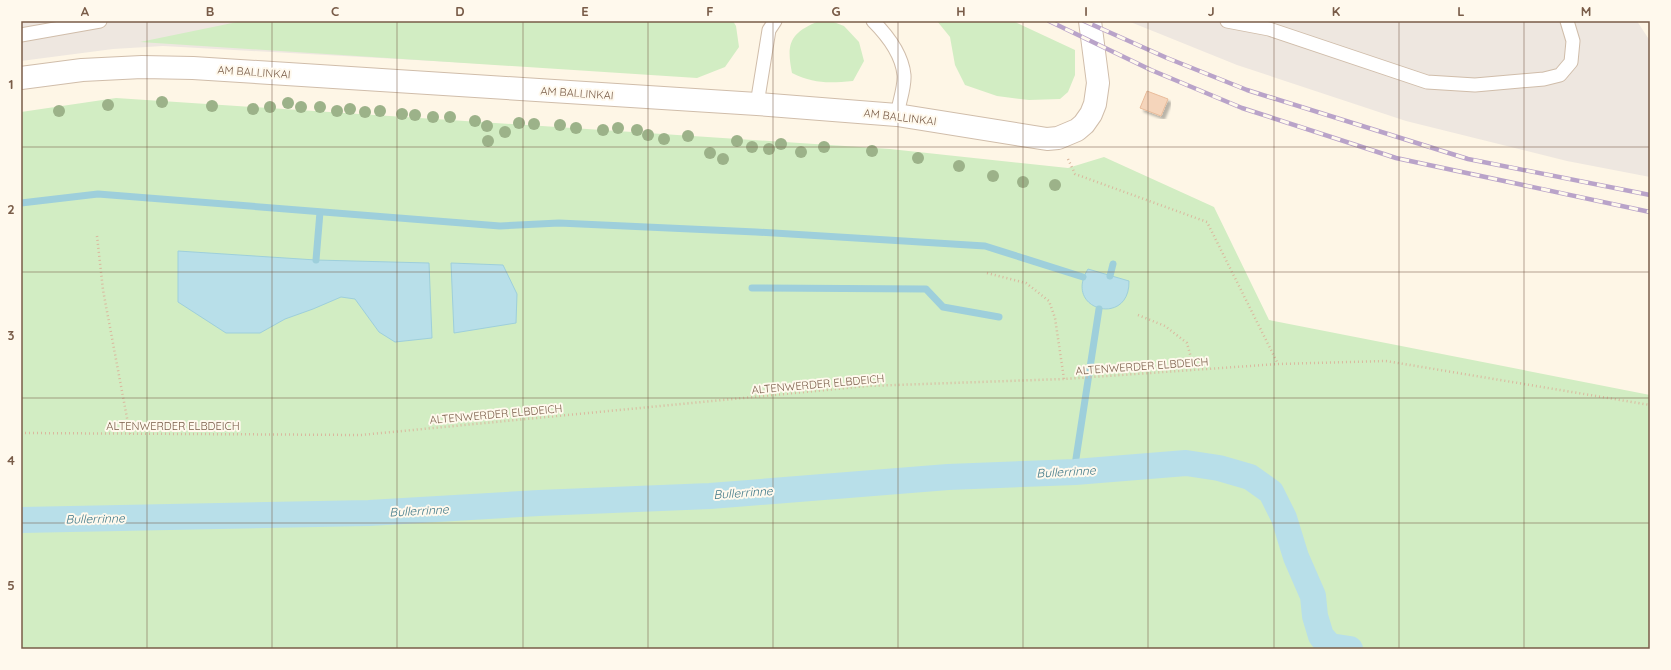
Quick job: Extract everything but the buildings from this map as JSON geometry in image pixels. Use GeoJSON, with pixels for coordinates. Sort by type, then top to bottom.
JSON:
{"type":"FeatureCollection","features":[{"type":"Feature","properties":{"kind":"street","name":"AM BALLINKAI"},"geometry":{"type":"LineString","coordinates":[[21,78],[82,70],[142,67],[193,68],[757,104],[897,115],[1047,139],[1058,138],[1077,130],[1084,124],[1091,114],[1095,104],[1098,83],[1090,21]]}},
{"type":"Feature","properties":{"kind":"lane"},"geometry":{"type":"LineString","coordinates":[[21,35],[100,21]]}},
{"type":"Feature","properties":{"kind":"lane"},"geometry":{"type":"LineString","coordinates":[[873,21],[882,31],[900,58],[904,76],[897,115]]}},
{"type":"Feature","properties":{"kind":"lane"},"geometry":{"type":"LineString","coordinates":[[1227,21],[1269,29],[1427,82],[1475,86],[1544,79],[1560,75],[1571,62],[1572,41],[1567,21]]}},
{"type":"Feature","properties":{"kind":"lane"},"geometry":{"type":"LineString","coordinates":[[757,104],[769,24]]}},
{"type":"Feature","properties":{"kind":"path"},"geometry":{"type":"LineString","coordinates":[[1058,138],[1075,174],[1207,222],[1278,364]]}},
{"type":"Feature","properties":{"kind":"path"},"geometry":{"type":"LineString","coordinates":[[97,236],[103,290],[130,434]]}},
{"type":"Feature","properties":{"kind":"path"},"geometry":{"type":"LineString","coordinates":[[987,273],[1026,283],[1049,301],[1056,318],[1064,380]]}},
{"type":"Feature","properties":{"kind":"path"},"geometry":{"type":"LineString","coordinates":[[1138,315],[1165,326],[1187,342],[1194,369]]}},
{"type":"Feature","properties":{"kind":"path","name":"ALTENWERDER ELBDEICH"},"geometry":{"type":"LineString","coordinates":[[21,433],[361,435],[867,386],[1064,380],[1194,369],[1278,364],[1386,361],[1650,405]]}},
{"type":"Feature","properties":{"kind":"shaded area"},"geometry":{"type":"Polygon","coordinates":[[[21,21],[645,21],[632,72],[163,46],[113,49],[21,61],[21,21]]]}},
{"type":"Feature","properties":{"kind":"shaded area"},"geometry":{"type":"Polygon","coordinates":[[[1128,21],[1637,21],[1650,41],[1650,177],[1567,161],[1406,121],[1237,65],[1128,21]]]}},
{"type":"Feature","properties":{"kind":"green space"},"geometry":{"type":"Polygon","coordinates":[[[242,21],[733,21],[736,26],[739,47],[725,67],[697,78],[140,42],[242,21]]]}},
{"type":"Feature","properties":{"kind":"green space"},"geometry":{"type":"Polygon","coordinates":[[[819,21],[831,21],[844,26],[859,42],[864,61],[853,81],[822,82],[800,77],[792,73],[790,63],[790,47],[792,40],[809,25],[819,21]]]}},
{"type":"Feature","properties":{"kind":"green space"},"geometry":{"type":"Polygon","coordinates":[[[937,21],[1013,21],[1075,50],[1075,75],[1068,92],[1060,99],[1029,100],[997,96],[965,85],[955,65],[950,37],[937,21]]]}},
{"type":"Feature","properties":{"kind":"green space"},"geometry":{"type":"Polygon","coordinates":[[[116,98],[890,149],[1068,168],[1104,157],[1214,207],[1269,320],[1650,395],[1650,649],[21,649],[21,112],[116,98]]]}},
{"type":"Feature","properties":{"kind":"water"},"geometry":{"type":"Polygon","coordinates":[[[178,251],[316,260],[429,263],[432,338],[395,342],[379,332],[355,299],[341,297],[285,319],[260,333],[226,333],[178,302],[178,251]]]}},
{"type":"Feature","properties":{"kind":"water"},"geometry":{"type":"Polygon","coordinates":[[[451,263],[503,265],[517,294],[516,323],[454,333],[451,263]]]}},
{"type":"Feature","properties":{"kind":"water"},"geometry":{"type":"Polygon","coordinates":[[[1088,269],[1129,281],[1126,296],[1119,305],[1110,309],[1099,308],[1090,303],[1084,295],[1082,283],[1088,269]]]}},
{"type":"Feature","properties":{"kind":"waterway"},"geometry":{"type":"LineString","coordinates":[[21,203],[98,194],[500,226],[559,223],[756,232],[985,246],[1083,277]]}},
{"type":"Feature","properties":{"kind":"waterway"},"geometry":{"type":"LineString","coordinates":[[316,260],[320,212]]}},
{"type":"Feature","properties":{"kind":"waterway"},"geometry":{"type":"LineString","coordinates":[[1110,276],[1113,264]]}},
{"type":"Feature","properties":{"kind":"waterway"},"geometry":{"type":"LineString","coordinates":[[752,288],[926,289],[943,307],[999,317]]}},
{"type":"Feature","properties":{"kind":"waterway"},"geometry":{"type":"LineString","coordinates":[[1075,472],[1099,309]]}},
{"type":"Feature","properties":{"kind":"waterway","name":"Bullerrinne"},"geometry":{"type":"LineString","coordinates":[[21,520],[369,513],[539,503],[710,496],[948,477],[1075,472],[1186,463],[1219,468],[1250,477],[1271,492],[1284,518],[1296,557],[1313,596],[1315,616],[1321,636],[1330,646],[1350,649]]}},
{"type":"Feature","properties":{"kind":"railway"},"geometry":{"type":"LineString","coordinates":[[1049,21],[1151,70],[1242,108],[1396,158],[1650,212]]}},
{"type":"Feature","properties":{"kind":"railway"},"geometry":{"type":"LineString","coordinates":[[1084,21],[1167,58],[1247,90],[1468,159],[1650,195]]}}]}
